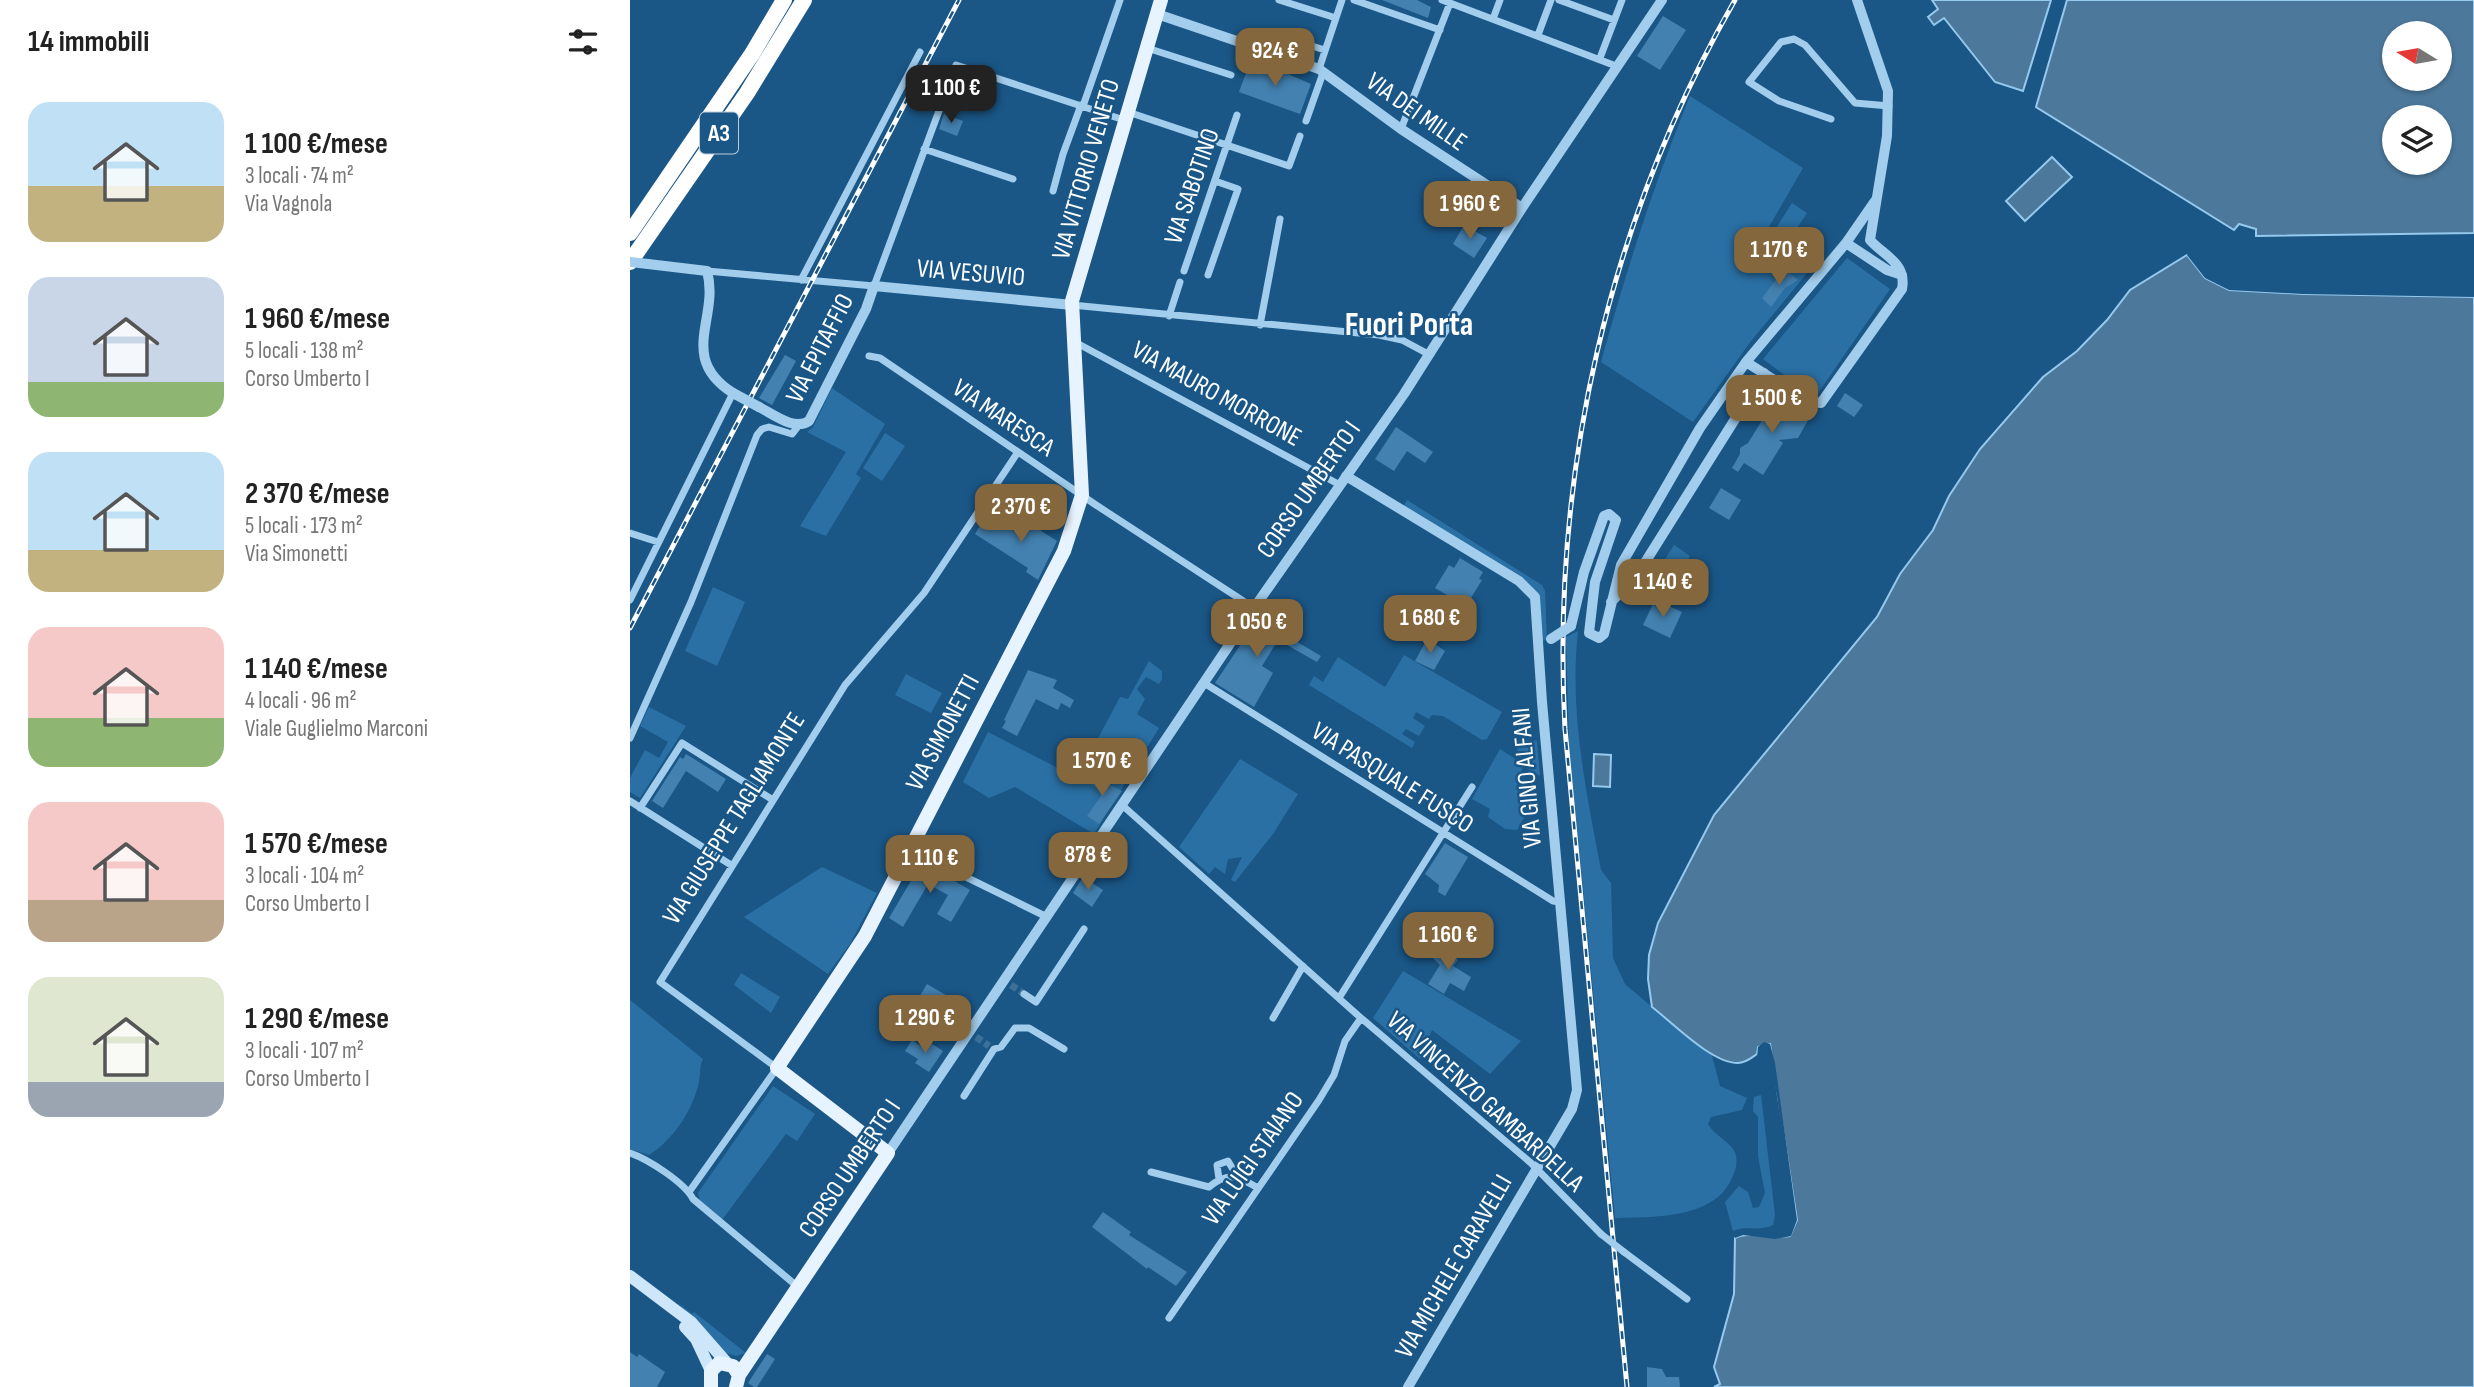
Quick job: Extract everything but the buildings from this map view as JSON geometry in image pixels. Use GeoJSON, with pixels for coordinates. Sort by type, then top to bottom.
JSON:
{"type":"FeatureCollection","features":[{"type":"Feature","properties":{"kind":"highway","name":"A3"},"geometry":{"type":"LineString","coordinates":[[630,233],[752,54],[784,0]]}},
{"type":"Feature","properties":{"kind":"highway","name":"A3"},"geometry":{"type":"LineString","coordinates":[[630,262],[747,93],[803,0]]}},
{"type":"Feature","properties":{"kind":"main road","name":"VIA VITTORIO VENETO"},"geometry":{"type":"LineString","coordinates":[[1082,495],[1072,305],[1159,7]]}},
{"type":"Feature","properties":{"kind":"main road","name":"VIA SIMONETTI"},"geometry":{"type":"LineString","coordinates":[[777,1068],[865,936],[1063,551],[1082,495]]}},
{"type":"Feature","properties":{"kind":"main road","name":"VIA GIUSEPPE TAGLIAMONTE"},"geometry":{"type":"LineString","coordinates":[[777,1068],[888,1153]]}},
{"type":"Feature","properties":{"kind":"main road","name":"CORSO UMBERTO I"},"geometry":{"type":"LineString","coordinates":[[711,1371],[719,1363],[734,1372],[752,1354],[888,1153]]}},
{"type":"Feature","properties":{"kind":"main road"},"geometry":{"type":"LineString","coordinates":[[630,1276],[691,1322],[734,1372]]}},
{"type":"Feature","properties":{"kind":"main road"},"geometry":{"type":"LineString","coordinates":[[667,1305],[696,1339],[711,1371],[711,1387]]}},
{"type":"Feature","properties":{"kind":"street"},"geometry":{"type":"LineString","coordinates":[[1053,191],[1063,154],[1120,0]]}},
{"type":"Feature","properties":{"kind":"street"},"geometry":{"type":"LineString","coordinates":[[1279,0],[1336,18]]}},
{"type":"Feature","properties":{"kind":"street"},"geometry":{"type":"LineString","coordinates":[[1306,121],[1342,0]]}},
{"type":"Feature","properties":{"kind":"street"},"geometry":{"type":"LineString","coordinates":[[1353,0],[1440,30]]}},
{"type":"Feature","properties":{"kind":"street"},"geometry":{"type":"LineString","coordinates":[[1493,19],[1500,0]]}},
{"type":"Feature","properties":{"kind":"street"},"geometry":{"type":"LineString","coordinates":[[1538,35],[1551,0]]}},
{"type":"Feature","properties":{"kind":"street"},"geometry":{"type":"LineString","coordinates":[[1559,0],[1614,20]]}},
{"type":"Feature","properties":{"kind":"street"},"geometry":{"type":"LineString","coordinates":[[1600,58],[1622,0]]}},
{"type":"Feature","properties":{"kind":"street","name":"CORSO UMBERTO I"},"geometry":{"type":"LineString","coordinates":[[888,1153],[972,1035],[1047,917],[1254,608],[1430,355],[1522,208],[1662,0]]}},
{"type":"Feature","properties":{"kind":"street"},"geometry":{"type":"LineString","coordinates":[[1746,362],[1810,402],[1824,401],[1902,289],[1902,275],[1892,258],[1870,240],[1887,136],[1889,106],[1884,76],[1857,0]]}},
{"type":"Feature","properties":{"kind":"street"},"geometry":{"type":"LineString","coordinates":[[1401,129],[1440,30],[1446,2],[1616,66]]}},
{"type":"Feature","properties":{"kind":"street","name":"VIA DEI MILLE"},"geometry":{"type":"LineString","coordinates":[[1159,7],[1321,71],[1401,129],[1522,208]]}},
{"type":"Feature","properties":{"kind":"street"},"geometry":{"type":"LineString","coordinates":[[1831,119],[1779,101],[1749,82],[1781,41],[1794,39],[1805,45],[1855,103],[1889,106]]}},
{"type":"Feature","properties":{"kind":"street"},"geometry":{"type":"LineString","coordinates":[[1289,60],[1295,41],[1325,50]]}},
{"type":"Feature","properties":{"kind":"street"},"geometry":{"type":"LineString","coordinates":[[1147,48],[1231,75]]}},
{"type":"Feature","properties":{"kind":"street"},"geometry":{"type":"LineString","coordinates":[[801,280],[920,52]]}},
{"type":"Feature","properties":{"kind":"street"},"geometry":{"type":"LineString","coordinates":[[874,286],[956,65],[1082,105],[1227,145],[1289,166],[1300,136]]}},
{"type":"Feature","properties":{"kind":"street","name":"VIA SABOTINO"},"geometry":{"type":"LineString","coordinates":[[1184,271],[1237,116]]}},
{"type":"Feature","properties":{"kind":"street"},"geometry":{"type":"LineString","coordinates":[[925,149],[1013,179]]}},
{"type":"Feature","properties":{"kind":"street"},"geometry":{"type":"LineString","coordinates":[[1208,275],[1238,189],[1215,181]]}},
{"type":"Feature","properties":{"kind":"street"},"geometry":{"type":"LineString","coordinates":[[1538,642],[1551,639],[1571,626],[1587,561],[1604,516],[1609,514],[1616,520],[1595,582],[1589,633],[1599,638],[1604,634],[1621,565],[1707,417],[1746,362],[1846,243],[1875,201]]}},
{"type":"Feature","properties":{"kind":"street"},"geometry":{"type":"LineString","coordinates":[[1260,325],[1280,219]]}},
{"type":"Feature","properties":{"kind":"street"},"geometry":{"type":"LineString","coordinates":[[1846,243],[1887,270],[1902,275]]}},
{"type":"Feature","properties":{"kind":"street","name":"VIA VESUVIO"},"geometry":{"type":"LineString","coordinates":[[630,262],[1392,337],[1430,355]]}},
{"type":"Feature","properties":{"kind":"street","name":"VIA EPITAFFIO"},"geometry":{"type":"LineString","coordinates":[[707,271],[710,285],[701,342],[708,370],[721,386],[799,425],[805,424],[812,417],[866,309],[874,286]]}},
{"type":"Feature","properties":{"kind":"street","name":"VIA SABOTINO"},"geometry":{"type":"LineString","coordinates":[[1169,316],[1180,282]]}},
{"type":"Feature","properties":{"kind":"street","name":"VIA MAURO MORRONE"},"geometry":{"type":"LineString","coordinates":[[1073,341],[1343,481]]}},
{"type":"Feature","properties":{"kind":"street","name":"VIA MARESCA"},"geometry":{"type":"LineString","coordinates":[[869,356],[880,358],[1254,608]]}},
{"type":"Feature","properties":{"kind":"street"},"geometry":{"type":"LineString","coordinates":[[1611,602],[1634,580],[1764,373]]}},
{"type":"Feature","properties":{"kind":"street"},"geometry":{"type":"LineString","coordinates":[[630,600],[733,393]]}},
{"type":"Feature","properties":{"kind":"street"},"geometry":{"type":"LineString","coordinates":[[630,738],[691,602],[757,435],[762,429],[769,428],[792,434],[799,425]]}},
{"type":"Feature","properties":{"kind":"street","name":"VIA GIUSEPPE TAGLIAMONTE"},"geometry":{"type":"LineString","coordinates":[[777,1068],[660,982],[845,685],[924,593],[1017,452]]}},
{"type":"Feature","properties":{"kind":"street"},"geometry":{"type":"LineString","coordinates":[[1675,471],[1695,483]]}},
{"type":"Feature","properties":{"kind":"street","name":"VIA GINO ALFANI"},"geometry":{"type":"LineString","coordinates":[[1343,481],[1531,590],[1538,611],[1538,642],[1577,1090],[1572,1109],[1536,1169]]}},
{"type":"Feature","properties":{"kind":"street"},"geometry":{"type":"LineString","coordinates":[[1668,481],[1689,494]]}},
{"type":"Feature","properties":{"kind":"street"},"geometry":{"type":"LineString","coordinates":[[630,533],[658,542]]}},
{"type":"Feature","properties":{"kind":"street","name":"VIA PASQUALE FUSCO"},"geometry":{"type":"LineString","coordinates":[[1204,683],[1553,901],[1560,902]]}},
{"type":"Feature","properties":{"kind":"street"},"geometry":{"type":"LineString","coordinates":[[640,807],[682,743],[773,800]]}},
{"type":"Feature","properties":{"kind":"street"},"geometry":{"type":"LineString","coordinates":[[1339,998],[1472,787]]}},
{"type":"Feature","properties":{"kind":"street"},"geometry":{"type":"LineString","coordinates":[[630,802],[731,865]]}},
{"type":"Feature","properties":{"kind":"street","name":"VIA VINCENZO GAMBARDELLA"},"geometry":{"type":"LineString","coordinates":[[1122,805],[1361,1018],[1536,1169],[1601,1234],[1687,1299]]}},
{"type":"Feature","properties":{"kind":"street"},"geometry":{"type":"LineString","coordinates":[[908,848],[1047,917]]}},
{"type":"Feature","properties":{"kind":"street"},"geometry":{"type":"LineString","coordinates":[[1024,994],[1036,1002],[1084,929]]}},
{"type":"Feature","properties":{"kind":"street"},"geometry":{"type":"LineString","coordinates":[[1273,1018],[1303,966]]}},
{"type":"Feature","properties":{"kind":"street","name":"VIA LUIGI STAIANO"},"geometry":{"type":"LineString","coordinates":[[1169,1318],[1329,1083],[1338,1066],[1345,1041],[1361,1018]]}},
{"type":"Feature","properties":{"kind":"street"},"geometry":{"type":"LineString","coordinates":[[964,1096],[991,1048],[1001,1047],[1015,1028],[1024,1027],[1064,1049]]}},
{"type":"Feature","properties":{"kind":"street","name":"VIA SIMONETTI"},"geometry":{"type":"LineString","coordinates":[[690,1192],[777,1068]]}},
{"type":"Feature","properties":{"kind":"street"},"geometry":{"type":"LineString","coordinates":[[630,1153],[642,1157],[690,1192],[693,1199],[799,1287]]}},
{"type":"Feature","properties":{"kind":"street"},"geometry":{"type":"LineString","coordinates":[[1219,1179],[1217,1165],[1223,1161],[1233,1165],[1237,1176]]}},
{"type":"Feature","properties":{"kind":"street","name":"VIA MICHELE CARAVELLI"},"geometry":{"type":"LineString","coordinates":[[1408,1387],[1536,1169]]}},
{"type":"Feature","properties":{"kind":"street"},"geometry":{"type":"LineString","coordinates":[[1151,1172],[1209,1187],[1219,1179],[1237,1176],[1258,1188]]}},
{"type":"Feature","properties":{"kind":"shaded area"},"geometry":{"type":"Polygon","coordinates":[[[1932,0],[2051,0],[2023,91],[1995,82],[1944,18],[1934,25],[1928,17],[1938,9],[1932,0]]]}},
{"type":"Feature","properties":{"kind":"shaded area"},"geometry":{"type":"Polygon","coordinates":[[[2067,0],[2474,0],[2474,233],[2256,236],[2256,229],[2239,224],[2234,230],[2036,107],[2067,0]]]}},
{"type":"Feature","properties":{"kind":"shaded area"},"geometry":{"type":"Polygon","coordinates":[[[1690,96],[1803,168],[1762,239],[1808,272],[1751,341],[1693,422],[1601,362],[1641,228],[1690,96]]]}},
{"type":"Feature","properties":{"kind":"shaded area"},"geometry":{"type":"Polygon","coordinates":[[[2052,157],[2072,177],[2025,221],[2006,201],[2052,157]]]}},
{"type":"Feature","properties":{"kind":"shaded area"},"geometry":{"type":"Polygon","coordinates":[[[1792,203],[1807,213],[1787,243],[1773,233],[1792,203]]]}},
{"type":"Feature","properties":{"kind":"shaded area"},"geometry":{"type":"Polygon","coordinates":[[[2187,255],[2205,278],[2229,290],[2474,297],[2474,1387],[1714,1387],[1720,1384],[1714,1367],[1734,1294],[1735,1238],[1747,1235],[1790,1236],[1797,1220],[1770,1044],[1758,1047],[1757,1054],[1746,1061],[1727,1061],[1704,1050],[1652,1007],[1648,979],[1649,955],[1658,923],[1714,815],[1877,617],[1900,574],[1933,530],[1949,496],[1980,449],[2043,377],[2077,351],[2107,320],[2130,290],[2187,255]]]}},
{"type":"Feature","properties":{"kind":"shaded area"},"geometry":{"type":"Polygon","coordinates":[[[1847,258],[1890,289],[1816,396],[1812,396],[1763,359],[1847,258]]]}},
{"type":"Feature","properties":{"kind":"shaded area"},"geometry":{"type":"Polygon","coordinates":[[[832,388],[885,424],[856,474],[861,478],[826,536],[800,526],[846,452],[807,432],[813,427],[832,388]]]}},
{"type":"Feature","properties":{"kind":"shaded area"},"geometry":{"type":"Polygon","coordinates":[[[885,433],[905,446],[882,481],[863,468],[885,433]]]}},
{"type":"Feature","properties":{"kind":"shaded area"},"geometry":{"type":"Polygon","coordinates":[[[1407,500],[1542,585],[1545,591],[1547,640],[1538,642],[1535,597],[1401,510],[1407,500]]]}},
{"type":"Feature","properties":{"kind":"shaded area"},"geometry":{"type":"Polygon","coordinates":[[[1674,545],[1690,556],[1666,594],[1650,583],[1674,545]]]}},
{"type":"Feature","properties":{"kind":"shaded area"},"geometry":{"type":"Polygon","coordinates":[[[713,587],[745,602],[717,666],[685,651],[713,587]]]}},
{"type":"Feature","properties":{"kind":"shaded area"},"geometry":{"type":"Polygon","coordinates":[[[1578,631],[1577,721],[1601,870],[1611,883],[1613,958],[1625,984],[1687,1037],[1711,1052],[1720,1086],[1747,1098],[1742,1110],[1711,1117],[1708,1124],[1734,1151],[1736,1166],[1730,1182],[1721,1194],[1709,1203],[1679,1214],[1615,1218],[1569,744],[1566,637],[1578,631]]]}},
{"type":"Feature","properties":{"kind":"shaded area"},"geometry":{"type":"Polygon","coordinates":[[[1404,655],[1502,712],[1487,739],[1482,740],[1443,716],[1432,715],[1429,719],[1416,712],[1413,718],[1425,726],[1419,736],[1406,729],[1402,734],[1415,742],[1412,748],[1309,685],[1314,676],[1323,682],[1338,657],[1385,687],[1404,655]]]}},
{"type":"Feature","properties":{"kind":"shaded area"},"geometry":{"type":"Polygon","coordinates":[[[1149,661],[1162,671],[1162,679],[1159,684],[1146,677],[1137,689],[1145,699],[1137,714],[1159,728],[1094,834],[1015,787],[989,798],[963,782],[988,732],[1077,778],[1120,697],[1128,699],[1149,661]]]}},
{"type":"Feature","properties":{"kind":"shaded area"},"geometry":{"type":"Polygon","coordinates":[[[906,674],[942,693],[931,713],[895,695],[906,674]]]}},
{"type":"Feature","properties":{"kind":"shaded area"},"geometry":{"type":"Polygon","coordinates":[[[649,707],[686,726],[640,798],[630,792],[630,778],[645,750],[659,758],[668,742],[640,726],[649,707]]]}},
{"type":"Feature","properties":{"kind":"shaded area"},"geometry":{"type":"Polygon","coordinates":[[[1537,741],[1540,776],[1523,766],[1519,781],[1522,803],[1529,803],[1530,815],[1525,816],[1517,830],[1505,829],[1488,817],[1490,809],[1472,799],[1500,749],[1523,764],[1514,742],[1537,741]]]}},
{"type":"Feature","properties":{"kind":"shaded area"},"geometry":{"type":"Polygon","coordinates":[[[1594,754],[1611,755],[1610,787],[1593,786],[1594,754]]]}},
{"type":"Feature","properties":{"kind":"shaded area"},"geometry":{"type":"Polygon","coordinates":[[[1240,759],[1298,794],[1273,834],[1235,882],[1231,880],[1242,857],[1228,859],[1225,874],[1215,867],[1209,874],[1179,847],[1240,759]]]}},
{"type":"Feature","properties":{"kind":"shaded area"},"geometry":{"type":"Polygon","coordinates":[[[822,867],[877,893],[850,944],[828,974],[744,917],[822,867]]]}},
{"type":"Feature","properties":{"kind":"shaded area"},"geometry":{"type":"Polygon","coordinates":[[[1403,971],[1521,1041],[1490,1074],[1432,1030],[1420,1059],[1373,1018],[1403,971]]]}},
{"type":"Feature","properties":{"kind":"shaded area"},"geometry":{"type":"Polygon","coordinates":[[[741,973],[780,997],[771,1013],[734,985],[741,973]]]}},
{"type":"Feature","properties":{"kind":"shaded area"},"geometry":{"type":"Polygon","coordinates":[[[630,1000],[703,1059],[696,1092],[687,1113],[666,1141],[649,1155],[630,1149],[630,1000]]]}},
{"type":"Feature","properties":{"kind":"shaded area"},"geometry":{"type":"Polygon","coordinates":[[[773,1086],[815,1114],[797,1141],[786,1134],[722,1220],[700,1202],[698,1193],[773,1086]]]}},
{"type":"Feature","properties":{"kind":"shaded area"},"geometry":{"type":"Polygon","coordinates":[[[1761,1095],[1775,1215],[1773,1225],[1733,1231],[1725,1202],[1739,1186],[1748,1192],[1753,1208],[1759,1207],[1765,1193],[1758,1156],[1758,1117],[1753,1111],[1754,1097],[1761,1095]]]}},
{"type":"Feature","properties":{"kind":"shaded area"},"geometry":{"type":"Polygon","coordinates":[[[678,1303],[692,1314],[694,1312],[746,1353],[736,1356],[723,1352],[678,1303]]]}},
{"type":"Feature","properties":{"kind":"pier"},"geometry":{"type":"Polygon","coordinates":[[[2189,252],[2207,275],[2230,286],[2303,291],[2474,293],[2474,297],[2229,290],[2205,278],[2187,255],[2189,252]]]}},
{"type":"Feature","properties":{"kind":"pier"},"geometry":{"type":"Polygon","coordinates":[[[1764,1042],[1770,1044],[1775,1063],[1797,1220],[1791,1236],[1775,1239],[1743,1235],[1735,1238],[1734,1235],[1742,1231],[1775,1235],[1788,1233],[1793,1220],[1777,1096],[1767,1047],[1761,1049],[1757,1058],[1758,1047],[1764,1042]]]}},
{"type":"Feature","properties":{"kind":"tunnel"},"geometry":{"type":"LineString","coordinates":[[1011,985],[1024,994]]}},
{"type":"Feature","properties":{"kind":"tunnel"},"geometry":{"type":"LineString","coordinates":[[976,1037],[989,1046]]}},
{"type":"Feature","properties":{"kind":"railway"},"geometry":{"type":"LineString","coordinates":[[630,628],[959,0]]}},
{"type":"Feature","properties":{"kind":"railway"},"geometry":{"type":"LineString","coordinates":[[1627,1387],[1565,729],[1563,633],[1568,538],[1579,444],[1597,352],[1622,261],[1653,172],[1691,85],[1735,0]]}},
{"type":"Feature","properties":{"kind":"district","name":"Fuori Porta"},"geometry":{"type":"Point","coordinates":[1409,323]}}]}
